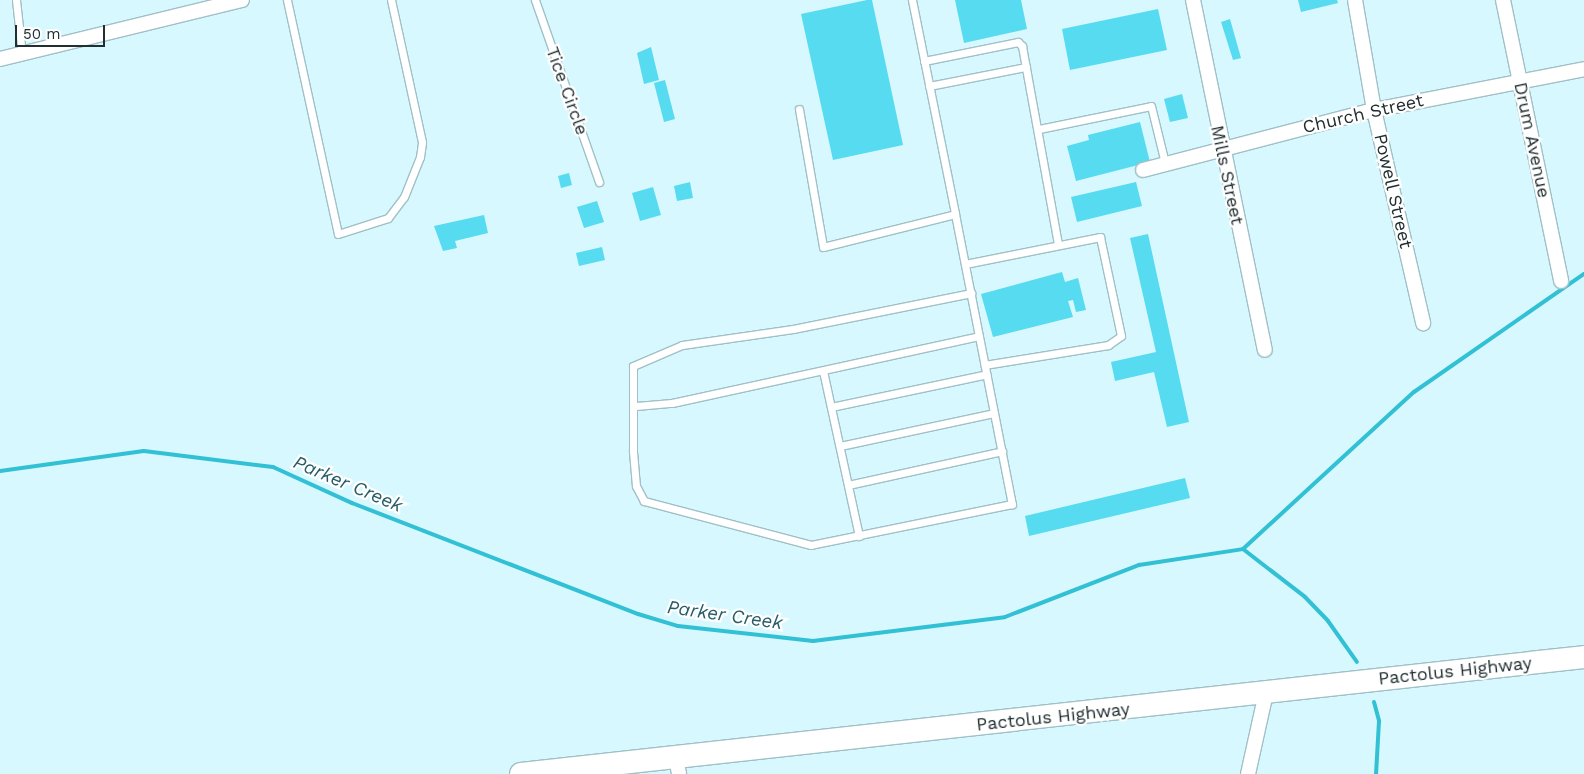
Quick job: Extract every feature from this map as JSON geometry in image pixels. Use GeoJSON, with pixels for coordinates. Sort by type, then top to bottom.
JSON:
{"type":"FeatureCollection","features":[{"type":"Feature","properties":{"kind":"main road","name":"Pactolus Highway"},"geometry":{"type":"LineString","coordinates":[[521,774],[677,766],[1584,657]]}},
{"type":"Feature","properties":{"kind":"street"},"geometry":{"type":"LineString","coordinates":[[0,58],[242,0]]}},
{"type":"Feature","properties":{"kind":"street","name":"Mills Street"},"geometry":{"type":"LineString","coordinates":[[1193,0],[1220,148],[1265,350]]}},
{"type":"Feature","properties":{"kind":"street","name":"Powell Street"},"geometry":{"type":"LineString","coordinates":[[1355,0],[1374,110],[1423,323]]}},
{"type":"Feature","properties":{"kind":"street","name":"Drum Avenue"},"geometry":{"type":"LineString","coordinates":[[1503,0],[1561,281]]}},
{"type":"Feature","properties":{"kind":"street","name":"Church Street"},"geometry":{"type":"LineString","coordinates":[[1143,170],[1220,148],[1374,110],[1584,69]]}},
{"type":"Feature","properties":{"kind":"street"},"geometry":{"type":"LineString","coordinates":[[1248,774],[1266,694]]}},
{"type":"Feature","properties":{"kind":"lane"},"geometry":{"type":"LineString","coordinates":[[16,0],[22,54]]}},
{"type":"Feature","properties":{"kind":"lane"},"geometry":{"type":"LineString","coordinates":[[287,0],[338,234],[388,218],[404,196],[422,142],[391,0]]}},
{"type":"Feature","properties":{"kind":"lane","name":"Tice Circle"},"geometry":{"type":"LineString","coordinates":[[535,0],[599,182]]}},
{"type":"Feature","properties":{"kind":"lane"},"geometry":{"type":"LineString","coordinates":[[912,0],[956,214],[1012,504],[811,545],[798,543],[743,524],[684,514],[644,501],[635,477],[636,406],[630,379],[633,366],[682,345],[793,329],[971,293]]}},
{"type":"Feature","properties":{"kind":"lane"},"geometry":{"type":"LineString","coordinates":[[924,61],[1018,42],[1026,67],[1039,129],[1058,244]]}},
{"type":"Feature","properties":{"kind":"lane"},"geometry":{"type":"LineString","coordinates":[[930,86],[1026,67]]}},
{"type":"Feature","properties":{"kind":"lane"},"geometry":{"type":"LineString","coordinates":[[1039,129],[1151,106],[1165,163]]}},
{"type":"Feature","properties":{"kind":"lane"},"geometry":{"type":"LineString","coordinates":[[798,109],[823,248],[956,214]]}},
{"type":"Feature","properties":{"kind":"lane"},"geometry":{"type":"LineString","coordinates":[[965,264],[1100,237],[1121,336],[1108,345],[985,365]]}},
{"type":"Feature","properties":{"kind":"lane"},"geometry":{"type":"LineString","coordinates":[[636,406],[672,403],[979,336]]}},
{"type":"Feature","properties":{"kind":"lane"},"geometry":{"type":"LineString","coordinates":[[824,371],[859,536]]}},
{"type":"Feature","properties":{"kind":"lane"},"geometry":{"type":"LineString","coordinates":[[831,407],[987,374]]}},
{"type":"Feature","properties":{"kind":"lane"},"geometry":{"type":"LineString","coordinates":[[840,446],[994,413]]}},
{"type":"Feature","properties":{"kind":"lane"},"geometry":{"type":"LineString","coordinates":[[848,485],[1002,451]]}},
{"type":"Feature","properties":{"kind":"building"},"geometry":{"type":"Polygon","coordinates":[[[872,0],[903,145],[833,160],[801,14],[872,0]]]}},
{"type":"Feature","properties":{"kind":"building"},"geometry":{"type":"Polygon","coordinates":[[[955,0],[1021,0],[1027,29],[964,43],[955,0]]]}},
{"type":"Feature","properties":{"kind":"building"},"geometry":{"type":"Polygon","coordinates":[[[1298,0],[1337,0],[1338,3],[1301,12],[1298,0]]]}},
{"type":"Feature","properties":{"kind":"building"},"geometry":{"type":"Polygon","coordinates":[[[1158,9],[1167,50],[1070,70],[1062,29],[1158,9]]]}},
{"type":"Feature","properties":{"kind":"building"},"geometry":{"type":"Polygon","coordinates":[[[1230,19],[1241,58],[1233,60],[1221,22],[1230,19]]]}},
{"type":"Feature","properties":{"kind":"building"},"geometry":{"type":"Polygon","coordinates":[[[651,47],[659,80],[644,84],[637,53],[651,47]]]}},
{"type":"Feature","properties":{"kind":"building"},"geometry":{"type":"Polygon","coordinates":[[[665,80],[675,119],[664,122],[654,83],[665,80]]]}},
{"type":"Feature","properties":{"kind":"building"},"geometry":{"type":"Polygon","coordinates":[[[1182,94],[1188,118],[1170,122],[1164,99],[1182,94]]]}},
{"type":"Feature","properties":{"kind":"building"},"geometry":{"type":"Polygon","coordinates":[[[1140,122],[1150,162],[1076,181],[1067,146],[1089,140],[1088,135],[1140,122]]]}},
{"type":"Feature","properties":{"kind":"building"},"geometry":{"type":"Polygon","coordinates":[[[569,173],[572,185],[561,188],[558,176],[569,173]]]}},
{"type":"Feature","properties":{"kind":"building"},"geometry":{"type":"Polygon","coordinates":[[[690,182],[693,198],[677,201],[674,186],[690,182]]]}},
{"type":"Feature","properties":{"kind":"building"},"geometry":{"type":"Polygon","coordinates":[[[1136,182],[1142,206],[1077,222],[1071,197],[1136,182]]]}},
{"type":"Feature","properties":{"kind":"building"},"geometry":{"type":"Polygon","coordinates":[[[653,187],[661,215],[640,221],[632,193],[653,187]]]}},
{"type":"Feature","properties":{"kind":"building"},"geometry":{"type":"Polygon","coordinates":[[[597,201],[604,222],[584,228],[577,207],[597,201]]]}},
{"type":"Feature","properties":{"kind":"building"},"geometry":{"type":"Polygon","coordinates":[[[484,215],[488,233],[455,241],[457,248],[443,251],[434,226],[484,215]]]}},
{"type":"Feature","properties":{"kind":"building"},"geometry":{"type":"Polygon","coordinates":[[[1148,234],[1189,422],[1167,427],[1154,372],[1115,381],[1111,362],[1156,352],[1130,238],[1148,234]]]}},
{"type":"Feature","properties":{"kind":"building"},"geometry":{"type":"Polygon","coordinates":[[[602,247],[605,260],[579,266],[576,253],[602,247]]]}},
{"type":"Feature","properties":{"kind":"building"},"geometry":{"type":"Polygon","coordinates":[[[1062,272],[1065,282],[1078,278],[1086,310],[1076,312],[1073,300],[1068,301],[1073,317],[993,337],[981,294],[1062,272]]]}},
{"type":"Feature","properties":{"kind":"building"},"geometry":{"type":"Polygon","coordinates":[[[1185,478],[1190,498],[1029,536],[1025,516],[1185,478]]]}},
{"type":"Feature","properties":{"kind":"waterway"},"geometry":{"type":"LineString","coordinates":[[1243,549],[1414,392],[1584,274]]}},
{"type":"Feature","properties":{"kind":"waterway","name":"Parker Creek"},"geometry":{"type":"LineString","coordinates":[[0,471],[144,451],[273,467],[352,503],[638,614],[678,626],[813,641],[1005,617],[1139,565],[1243,549],[1305,597],[1328,621],[1357,662]]}},
{"type":"Feature","properties":{"kind":"waterway","name":"Parker Creek"},"geometry":{"type":"LineString","coordinates":[[1374,702],[1379,721],[1376,774]]}}]}
